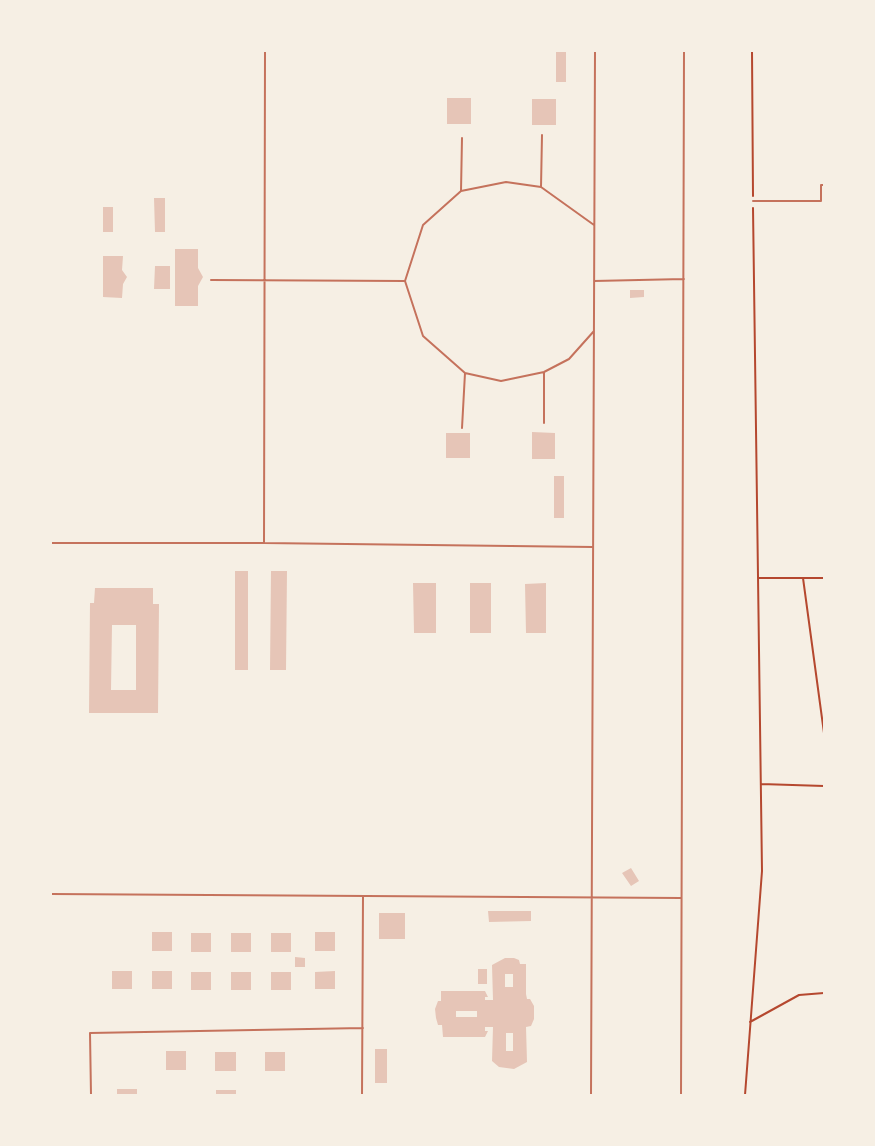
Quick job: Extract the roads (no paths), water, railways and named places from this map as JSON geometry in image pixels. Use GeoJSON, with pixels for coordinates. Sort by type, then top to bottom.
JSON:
{"type":"FeatureCollection","features":[{"type":"Feature","properties":{"kind":"lane"},"geometry":{"type":"LineString","coordinates":[[264,543],[265,51]]}},
{"type":"Feature","properties":{"kind":"lane"},"geometry":{"type":"LineString","coordinates":[[591,1095],[595,51]]}},
{"type":"Feature","properties":{"kind":"lane"},"geometry":{"type":"LineString","coordinates":[[681,1095],[684,51]]}},
{"type":"Feature","properties":{"kind":"lane"},"geometry":{"type":"LineString","coordinates":[[541,187],[542,135]]}},
{"type":"Feature","properties":{"kind":"lane"},"geometry":{"type":"LineString","coordinates":[[461,191],[462,138]]}},
{"type":"Feature","properties":{"kind":"lane"},"geometry":{"type":"LineString","coordinates":[[594,331],[569,359],[544,372],[501,381],[465,373],[423,336],[405,281],[423,225],[461,191],[506,182],[541,187],[595,226]]}},
{"type":"Feature","properties":{"kind":"lane"},"geometry":{"type":"LineString","coordinates":[[753,201],[822,201],[821,185],[824,185]]}},
{"type":"Feature","properties":{"kind":"lane"},"geometry":{"type":"LineString","coordinates":[[594,281],[684,279]]}},
{"type":"Feature","properties":{"kind":"lane"},"geometry":{"type":"LineString","coordinates":[[211,280],[405,281]]}},
{"type":"Feature","properties":{"kind":"lane"},"geometry":{"type":"LineString","coordinates":[[544,372],[544,423]]}},
{"type":"Feature","properties":{"kind":"lane"},"geometry":{"type":"LineString","coordinates":[[462,428],[465,373]]}},
{"type":"Feature","properties":{"kind":"lane"},"geometry":{"type":"LineString","coordinates":[[51,543],[593,547]]}},
{"type":"Feature","properties":{"kind":"lane"},"geometry":{"type":"LineString","coordinates":[[51,894],[682,898]]}},
{"type":"Feature","properties":{"kind":"lane"},"geometry":{"type":"LineString","coordinates":[[362,1095],[363,896]]}},
{"type":"Feature","properties":{"kind":"lane"},"geometry":{"type":"LineString","coordinates":[[91,1095],[90,1033],[363,1029]]}}]}
